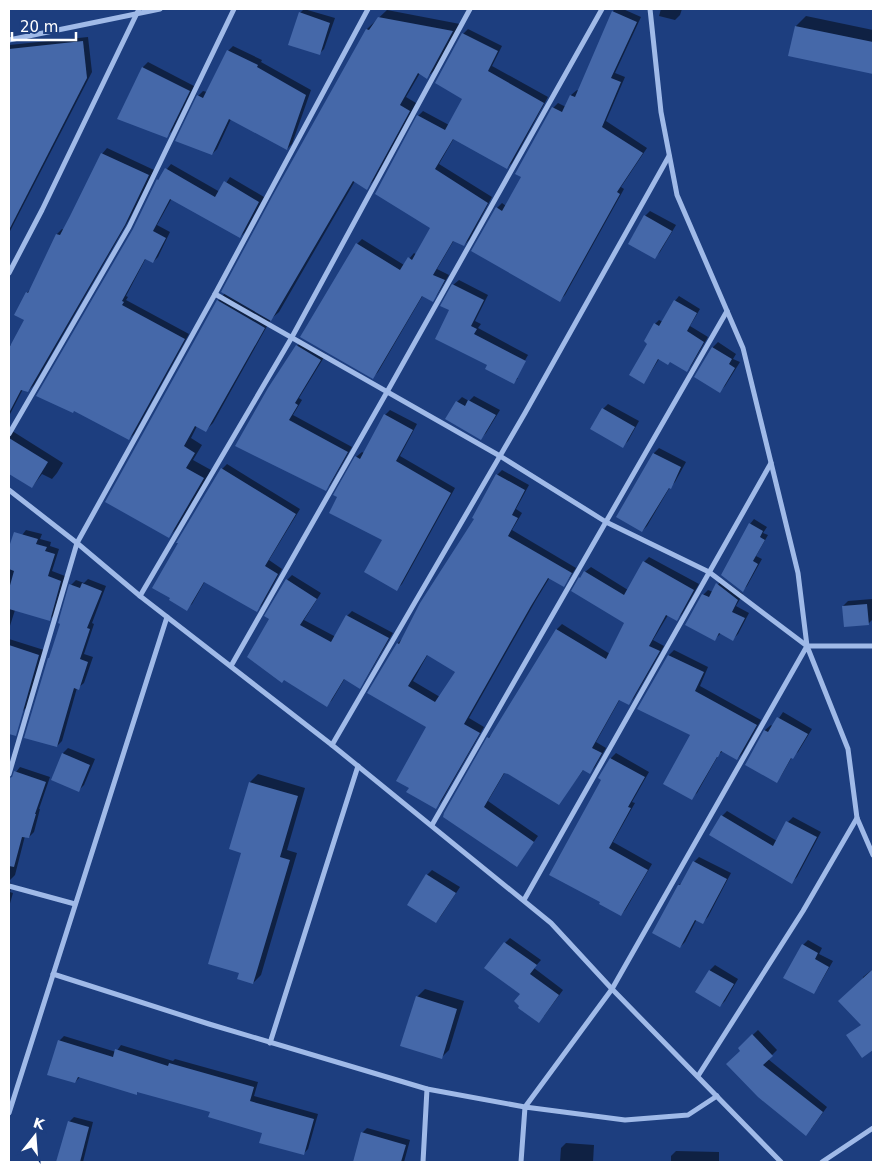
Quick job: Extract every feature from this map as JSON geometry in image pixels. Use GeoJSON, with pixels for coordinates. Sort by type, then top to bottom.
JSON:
{"type":"FeatureCollection","features":[{"type":"Feature","properties":{"kind":"street"},"geometry":{"type":"LineString","coordinates":[[9,40],[137,11],[160,9]]}},
{"type":"Feature","properties":{"kind":"street"},"geometry":{"type":"LineString","coordinates":[[9,434],[129,227],[234,9]]}},
{"type":"Feature","properties":{"kind":"street"},"geometry":{"type":"LineString","coordinates":[[9,774],[77,543],[215,294],[368,9]]}},
{"type":"Feature","properties":{"kind":"street"},"geometry":{"type":"LineString","coordinates":[[140,596],[292,337],[470,9]]}},
{"type":"Feature","properties":{"kind":"street"},"geometry":{"type":"LineString","coordinates":[[231,666],[602,9]]}},
{"type":"Feature","properties":{"kind":"street"},"geometry":{"type":"LineString","coordinates":[[650,9],[661,112],[676,195],[743,348],[798,573],[807,646],[848,748],[858,818],[873,855]]}},
{"type":"Feature","properties":{"kind":"street"},"geometry":{"type":"LineString","coordinates":[[9,273],[42,210],[137,11]]}},
{"type":"Feature","properties":{"kind":"street"},"geometry":{"type":"LineString","coordinates":[[332,745],[500,456],[669,156]]}},
{"type":"Feature","properties":{"kind":"street"},"geometry":{"type":"LineString","coordinates":[[215,294],[500,456],[606,522],[709,572],[807,646],[873,646]]}},
{"type":"Feature","properties":{"kind":"street"},"geometry":{"type":"LineString","coordinates":[[432,825],[727,311]]}},
{"type":"Feature","properties":{"kind":"street"},"geometry":{"type":"LineString","coordinates":[[524,900],[771,463]]}},
{"type":"Feature","properties":{"kind":"street"},"geometry":{"type":"LineString","coordinates":[[9,490],[77,543],[140,596],[332,745],[551,923],[612,989],[781,1162]]}},
{"type":"Feature","properties":{"kind":"street"},"geometry":{"type":"LineString","coordinates":[[9,1113],[167,617]]}},
{"type":"Feature","properties":{"kind":"street"},"geometry":{"type":"LineString","coordinates":[[520,1162],[524,1107],[612,989],[807,646]]}},
{"type":"Feature","properties":{"kind":"street"},"geometry":{"type":"LineString","coordinates":[[270,1043],[358,766]]}},
{"type":"Feature","properties":{"kind":"street"},"geometry":{"type":"LineString","coordinates":[[698,1076],[803,911],[858,818]]}},
{"type":"Feature","properties":{"kind":"street"},"geometry":{"type":"LineString","coordinates":[[9,886],[75,904]]}},
{"type":"Feature","properties":{"kind":"street"},"geometry":{"type":"LineString","coordinates":[[53,974],[270,1043],[427,1090],[524,1107],[625,1120],[688,1115],[717,1096]]}},
{"type":"Feature","properties":{"kind":"street"},"geometry":{"type":"LineString","coordinates":[[423,1162],[427,1090]]}},
{"type":"Feature","properties":{"kind":"street"},"geometry":{"type":"LineString","coordinates":[[822,1162],[873,1128]]}},
{"type":"Feature","properties":{"kind":"building"},"geometry":{"type":"Polygon","coordinates":[[[612,11],[637,22],[611,78],[621,82],[602,127],[643,153],[617,192],[620,194],[560,302],[471,251],[496,207],[502,211],[521,177],[515,174],[552,107],[562,112],[570,95],[575,97],[612,11]]]}},
{"type":"Feature","properties":{"kind":"building"},"geometry":{"type":"Polygon","coordinates":[[[299,12],[330,23],[320,55],[288,45],[299,12]]]}},
{"type":"Feature","properties":{"kind":"building"},"geometry":{"type":"Polygon","coordinates":[[[378,17],[453,31],[427,79],[418,73],[400,105],[410,111],[367,190],[353,181],[271,321],[221,292],[366,29],[369,30],[378,17]]]}},
{"type":"Feature","properties":{"kind":"building"},"geometry":{"type":"Polygon","coordinates":[[[795,26],[873,42],[873,74],[788,56],[795,26]]]}},
{"type":"Feature","properties":{"kind":"building"},"geometry":{"type":"Polygon","coordinates":[[[462,33],[498,51],[488,71],[544,103],[507,169],[453,139],[435,169],[488,203],[464,246],[453,241],[433,275],[445,280],[433,302],[422,296],[373,379],[300,337],[356,243],[400,270],[408,257],[412,260],[430,228],[375,194],[417,115],[445,130],[462,99],[435,83],[462,33]]]}},
{"type":"Feature","properties":{"kind":"building"},"geometry":{"type":"Polygon","coordinates":[[[83,41],[87,78],[9,230],[9,49],[83,41]]]}},
{"type":"Feature","properties":{"kind":"building"},"geometry":{"type":"Polygon","coordinates":[[[227,50],[258,65],[257,67],[306,95],[287,150],[229,119],[212,155],[175,141],[197,95],[203,98],[227,50]]]}},
{"type":"Feature","properties":{"kind":"building"},"geometry":{"type":"Polygon","coordinates":[[[142,67],[190,91],[167,138],[117,119],[142,67]]]}},
{"type":"Feature","properties":{"kind":"building"},"geometry":{"type":"Polygon","coordinates":[[[101,153],[149,175],[125,225],[28,392],[21,390],[9,413],[9,348],[24,320],[14,315],[26,292],[28,293],[56,234],[60,235],[101,153]]]}},
{"type":"Feature","properties":{"kind":"building"},"geometry":{"type":"Polygon","coordinates":[[[165,168],[215,197],[224,181],[259,202],[240,238],[170,199],[153,231],[166,238],[153,263],[145,259],[122,301],[124,302],[122,305],[185,339],[129,440],[74,411],[73,413],[36,396],[133,229],[157,179],[165,168]]]}},
{"type":"Feature","properties":{"kind":"building"},"geometry":{"type":"Polygon","coordinates":[[[644,215],[672,231],[655,259],[628,244],[644,215]]]}},
{"type":"Feature","properties":{"kind":"building"},"geometry":{"type":"Polygon","coordinates":[[[452,284],[484,300],[471,326],[477,329],[474,334],[526,361],[514,384],[485,369],[487,365],[435,339],[449,310],[440,306],[452,284]]]}},
{"type":"Feature","properties":{"kind":"building"},"geometry":{"type":"Polygon","coordinates":[[[217,300],[265,328],[206,432],[195,426],[184,446],[195,453],[186,468],[204,478],[169,538],[105,502],[217,300]]]}},
{"type":"Feature","properties":{"kind":"building"},"geometry":{"type":"Polygon","coordinates":[[[674,300],[697,313],[687,331],[704,342],[687,372],[670,362],[668,365],[658,359],[644,384],[629,375],[647,344],[644,341],[654,323],[659,326],[674,300]]]}},
{"type":"Feature","properties":{"kind":"building"},"geometry":{"type":"Polygon","coordinates":[[[296,345],[321,360],[295,403],[298,405],[289,420],[348,452],[326,491],[235,446],[268,388],[296,345]]]}},
{"type":"Feature","properties":{"kind":"building"},"geometry":{"type":"Polygon","coordinates":[[[712,347],[732,359],[729,364],[735,368],[720,393],[694,377],[712,347]]]}},
{"type":"Feature","properties":{"kind":"building"},"geometry":{"type":"Polygon","coordinates":[[[468,400],[496,415],[481,440],[445,419],[456,401],[465,406],[468,400]]]}},
{"type":"Feature","properties":{"kind":"building"},"geometry":{"type":"Polygon","coordinates":[[[602,408],[635,427],[623,448],[590,429],[602,408]]]}},
{"type":"Feature","properties":{"kind":"building"},"geometry":{"type":"Polygon","coordinates":[[[384,414],[413,430],[396,461],[451,493],[397,591],[364,572],[382,540],[329,513],[337,497],[333,495],[355,456],[360,459],[384,414]]]}},
{"type":"Feature","properties":{"kind":"building"},"geometry":{"type":"Polygon","coordinates":[[[9,438],[48,462],[32,488],[9,474],[9,438]]]}},
{"type":"Feature","properties":{"kind":"building"},"geometry":{"type":"Polygon","coordinates":[[[653,453],[681,467],[671,489],[669,488],[642,532],[616,517],[653,453]]]}},
{"type":"Feature","properties":{"kind":"building"},"geometry":{"type":"Polygon","coordinates":[[[221,468],[296,514],[265,566],[278,574],[257,612],[204,582],[187,611],[169,600],[170,598],[152,588],[178,543],[176,543],[221,468]]]}},
{"type":"Feature","properties":{"kind":"building"},"geometry":{"type":"Polygon","coordinates":[[[496,474],[525,490],[512,515],[518,518],[508,536],[572,573],[564,587],[548,578],[531,606],[464,724],[480,733],[436,809],[406,792],[409,788],[396,781],[426,727],[367,693],[397,643],[399,644],[420,603],[474,519],[472,518],[496,474]],[[427,655],[408,686],[435,702],[455,672],[427,655]]]}},
{"type":"Feature","properties":{"kind":"building"},"geometry":{"type":"Polygon","coordinates":[[[749,523],[763,531],[760,537],[765,540],[753,561],[758,564],[743,592],[721,575],[749,523]]]}},
{"type":"Feature","properties":{"kind":"building"},"geometry":{"type":"Polygon","coordinates":[[[14,532],[38,539],[36,544],[47,547],[45,551],[55,554],[48,576],[61,581],[50,621],[9,609],[9,589],[14,571],[9,569],[9,547],[14,532]]]}},
{"type":"Feature","properties":{"kind":"building"},"geometry":{"type":"Polygon","coordinates":[[[643,561],[694,590],[677,621],[666,615],[649,646],[660,651],[629,705],[619,700],[592,748],[602,753],[590,774],[583,770],[559,805],[504,773],[484,807],[534,842],[517,867],[443,817],[444,813],[487,737],[489,738],[556,629],[606,659],[624,623],[571,591],[579,577],[584,571],[624,595],[643,561]]]}},
{"type":"Feature","properties":{"kind":"building"},"geometry":{"type":"Polygon","coordinates":[[[286,579],[317,599],[300,625],[331,642],[346,615],[389,638],[360,689],[344,679],[327,707],[284,680],[282,683],[247,657],[269,619],[264,616],[286,579]]]}},
{"type":"Feature","properties":{"kind":"building"},"geometry":{"type":"Polygon","coordinates":[[[82,583],[102,591],[87,628],[90,629],[80,659],[88,662],[79,690],[74,688],[57,747],[24,738],[60,624],[58,623],[69,584],[80,588],[82,583]]]}},
{"type":"Feature","properties":{"kind":"building"},"geometry":{"type":"Polygon","coordinates":[[[716,583],[738,600],[732,612],[745,618],[733,641],[719,633],[715,641],[685,625],[702,594],[709,597],[716,583]]]}},
{"type":"Feature","properties":{"kind":"building"},"geometry":{"type":"Polygon","coordinates":[[[867,604],[869,625],[844,627],[842,606],[867,604]]]}},
{"type":"Feature","properties":{"kind":"building"},"geometry":{"type":"Polygon","coordinates":[[[9,645],[39,655],[16,736],[9,734],[9,645]]]}},
{"type":"Feature","properties":{"kind":"building"},"geometry":{"type":"Polygon","coordinates":[[[668,655],[704,672],[695,691],[757,725],[737,760],[721,751],[692,800],[663,784],[690,735],[637,709],[668,655]]]}},
{"type":"Feature","properties":{"kind":"building"},"geometry":{"type":"Polygon","coordinates":[[[777,717],[808,734],[793,759],[791,758],[777,783],[745,765],[764,730],[768,732],[777,717]]]}},
{"type":"Feature","properties":{"kind":"building"},"geometry":{"type":"Polygon","coordinates":[[[62,753],[90,765],[79,792],[51,780],[62,753]]]}},
{"type":"Feature","properties":{"kind":"building"},"geometry":{"type":"Polygon","coordinates":[[[610,758],[645,777],[628,807],[631,808],[609,848],[648,870],[621,916],[599,904],[600,902],[549,875],[601,780],[598,778],[610,758]]]}},
{"type":"Feature","properties":{"kind":"building"},"geometry":{"type":"Polygon","coordinates":[[[14,771],[46,782],[29,838],[22,837],[14,867],[9,866],[9,778],[12,777],[14,771]]]}},
{"type":"Feature","properties":{"kind":"building"},"geometry":{"type":"Polygon","coordinates":[[[249,782],[298,796],[280,857],[290,860],[253,984],[237,979],[239,973],[208,964],[241,853],[229,849],[249,782]]]}},
{"type":"Feature","properties":{"kind":"building"},"geometry":{"type":"Polygon","coordinates":[[[721,815],[773,846],[786,821],[817,837],[792,884],[709,835],[721,815]]]}},
{"type":"Feature","properties":{"kind":"building"},"geometry":{"type":"Polygon","coordinates":[[[693,861],[727,879],[703,924],[695,920],[680,948],[652,933],[693,861]]]}},
{"type":"Feature","properties":{"kind":"building"},"geometry":{"type":"Polygon","coordinates":[[[426,874],[456,893],[436,923],[407,905],[426,874]]]}},
{"type":"Feature","properties":{"kind":"building"},"geometry":{"type":"Polygon","coordinates":[[[504,942],[537,965],[530,974],[559,995],[539,1023],[518,1008],[519,1006],[514,1001],[520,994],[484,968],[504,942]]]}},
{"type":"Feature","properties":{"kind":"building"},"geometry":{"type":"Polygon","coordinates":[[[802,944],[818,953],[815,959],[829,967],[814,994],[783,978],[802,944]]]}},
{"type":"Feature","properties":{"kind":"building"},"geometry":{"type":"Polygon","coordinates":[[[873,969],[873,1050],[862,1058],[846,1035],[861,1025],[838,1001],[873,969]]]}},
{"type":"Feature","properties":{"kind":"building"},"geometry":{"type":"Polygon","coordinates":[[[709,970],[734,984],[720,1007],[695,992],[709,970]]]}},
{"type":"Feature","properties":{"kind":"building"},"geometry":{"type":"Polygon","coordinates":[[[416,996],[457,1009],[442,1059],[400,1046],[416,996]]]}},
{"type":"Feature","properties":{"kind":"building"},"geometry":{"type":"Polygon","coordinates":[[[752,1034],[773,1056],[763,1065],[823,1112],[806,1136],[758,1097],[726,1064],[740,1051],[738,1048],[752,1034]]]}},
{"type":"Feature","properties":{"kind":"building"},"geometry":{"type":"Polygon","coordinates":[[[58,1040],[113,1057],[115,1049],[168,1066],[169,1063],[254,1087],[250,1101],[314,1119],[304,1155],[259,1143],[262,1133],[208,1117],[210,1112],[137,1092],[137,1095],[78,1077],[75,1083],[47,1075],[58,1040]]]}},
{"type":"Feature","properties":{"kind":"building"},"geometry":{"type":"Polygon","coordinates":[[[68,1121],[89,1127],[80,1162],[56,1162],[68,1121]]]}},
{"type":"Feature","properties":{"kind":"building"},"geometry":{"type":"Polygon","coordinates":[[[361,1132],[406,1145],[401,1162],[353,1162],[361,1132]]]}}]}
